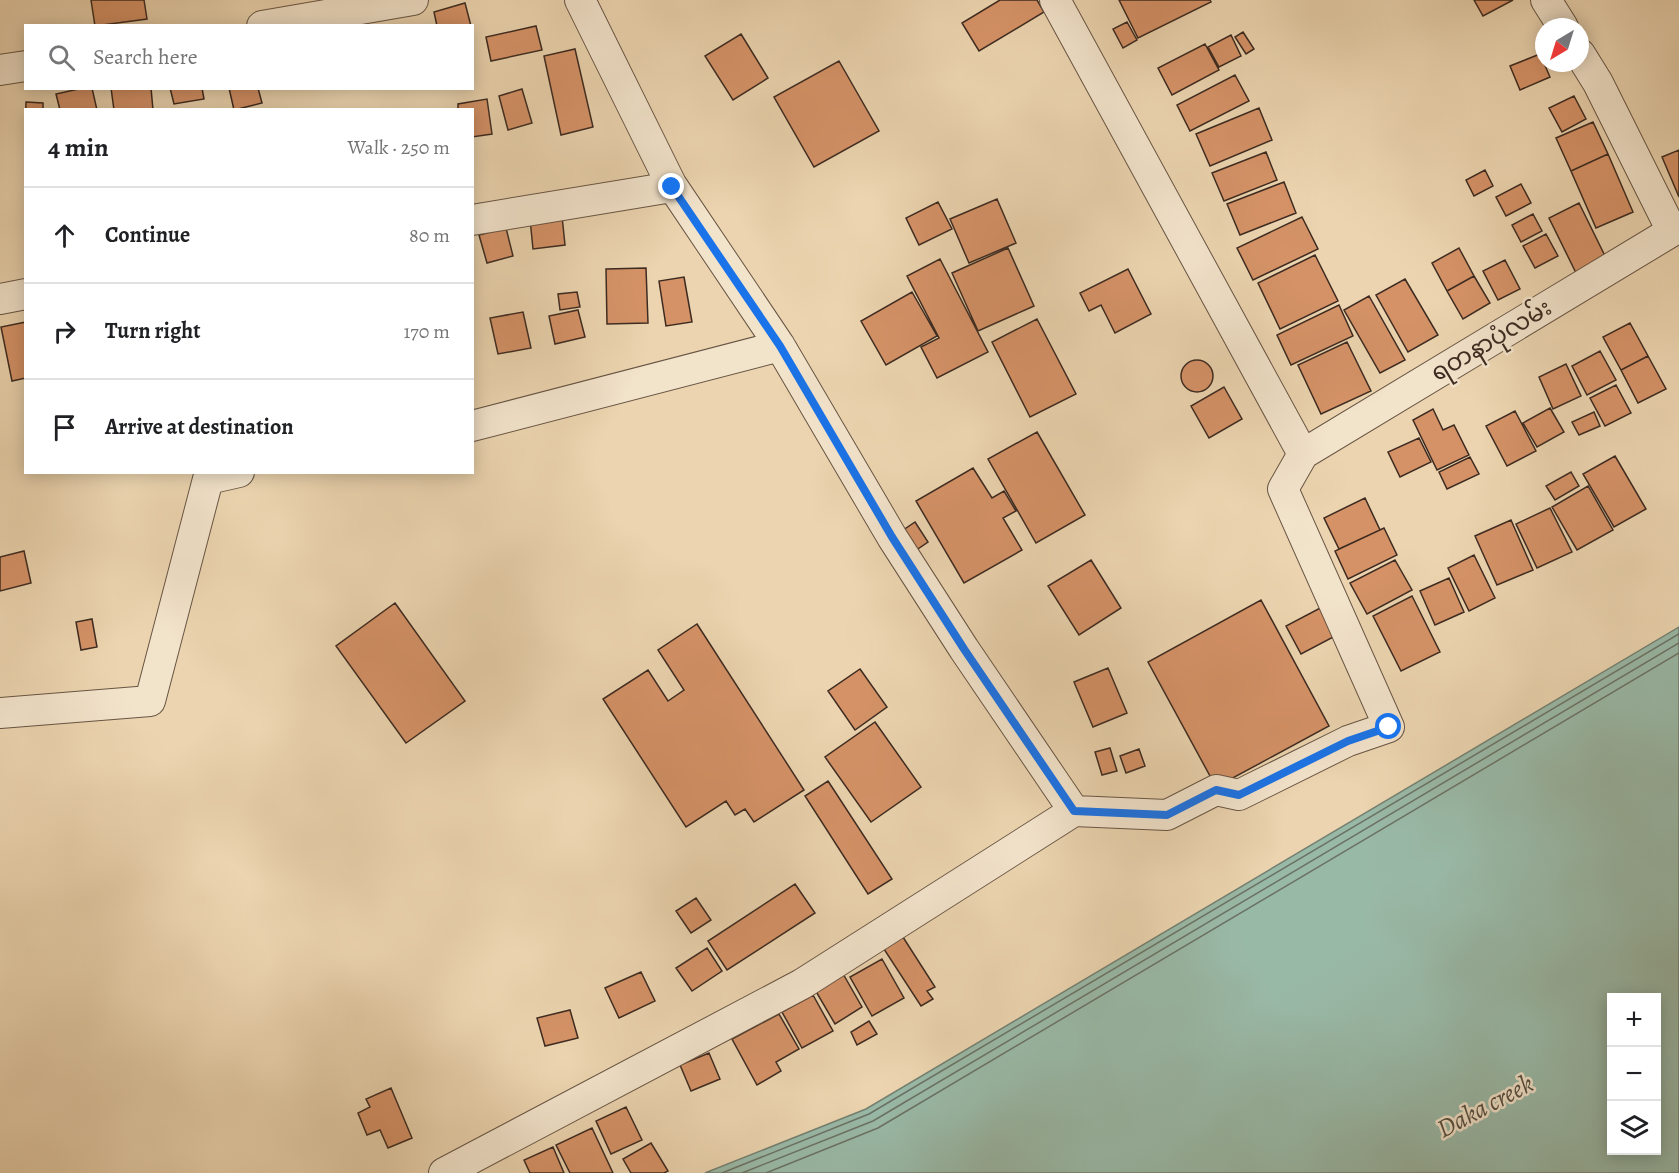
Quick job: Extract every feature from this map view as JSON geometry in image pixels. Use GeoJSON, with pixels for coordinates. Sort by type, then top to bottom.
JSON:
{"type":"FeatureCollection","features":[{"type":"Feature","properties":{"kind":"street"},"geometry":{"type":"LineString","coordinates":[[274,24],[413,0]]}},
{"type":"Feature","properties":{"kind":"street"},"geometry":{"type":"LineString","coordinates":[[580,0],[672,187],[780,346],[892,537],[964,649],[1074,811]]}},
{"type":"Feature","properties":{"kind":"street"},"geometry":{"type":"LineString","coordinates":[[444,1173],[802,984],[1074,811],[1167,815],[1216,790],[1239,795],[1348,741],[1389,727],[1282,489],[1303,454],[1055,0]]}},
{"type":"Feature","properties":{"kind":"street"},"geometry":{"type":"LineString","coordinates":[[1546,0],[1557,18]]}},
{"type":"Feature","properties":{"kind":"street"},"geometry":{"type":"LineString","coordinates":[[0,70],[24,66]]}},
{"type":"Feature","properties":{"kind":"street"},"geometry":{"type":"LineString","coordinates":[[1589,68],[1675,229]]}},
{"type":"Feature","properties":{"kind":"street"},"geometry":{"type":"LineString","coordinates":[[474,220],[672,187]]}},
{"type":"Feature","properties":{"kind":"street","name":"ရတနာပုံလမ်း"},"geometry":{"type":"LineString","coordinates":[[1303,454],[1675,229]]}},
{"type":"Feature","properties":{"kind":"street"},"geometry":{"type":"LineString","coordinates":[[0,298],[24,294]]}},
{"type":"Feature","properties":{"kind":"street"},"geometry":{"type":"LineString","coordinates":[[474,425],[780,346]]}},
{"type":"Feature","properties":{"kind":"street"},"geometry":{"type":"LineString","coordinates":[[0,713],[150,701],[208,479],[230,474]]}},
{"type":"Feature","properties":{"kind":"water","name":"Daka creek"},"geometry":{"type":"Polygon","coordinates":[[[1679,627],[1679,1173],[705,1173],[866,1109],[1679,627]]]}},
{"type":"Feature","properties":{"kind":"building"},"geometry":{"type":"Polygon","coordinates":[[[91,0],[144,0],[147,19],[95,24],[91,0]]]}},
{"type":"Feature","properties":{"kind":"building"},"geometry":{"type":"Polygon","coordinates":[[[1000,0],[1037,0],[1044,12],[979,51],[962,23],[1000,0]]]}},
{"type":"Feature","properties":{"kind":"building"},"geometry":{"type":"Polygon","coordinates":[[[1119,0],[1210,0],[1211,2],[1138,38],[1119,0]]]}},
{"type":"Feature","properties":{"kind":"building"},"geometry":{"type":"Polygon","coordinates":[[[1474,0],[1513,0],[1483,16],[1474,0]]]}},
{"type":"Feature","properties":{"kind":"building"},"geometry":{"type":"Polygon","coordinates":[[[465,3],[470,24],[437,24],[434,12],[465,3]]]}},
{"type":"Feature","properties":{"kind":"building"},"geometry":{"type":"Polygon","coordinates":[[[1127,22],[1137,40],[1123,48],[1113,29],[1127,22]]]}},
{"type":"Feature","properties":{"kind":"building"},"geometry":{"type":"Polygon","coordinates":[[[536,26],[542,50],[491,61],[486,37],[536,26]]]}},
{"type":"Feature","properties":{"kind":"building"},"geometry":{"type":"Polygon","coordinates":[[[1243,32],[1254,49],[1246,54],[1235,37],[1243,32]]]}},
{"type":"Feature","properties":{"kind":"building"},"geometry":{"type":"Polygon","coordinates":[[[741,34],[768,78],[733,100],[705,56],[741,34]]]}},
{"type":"Feature","properties":{"kind":"building"},"geometry":{"type":"Polygon","coordinates":[[[1231,35],[1241,56],[1219,67],[1208,47],[1231,35]]]}},
{"type":"Feature","properties":{"kind":"building"},"geometry":{"type":"Polygon","coordinates":[[[1205,44],[1219,70],[1172,95],[1158,68],[1205,44]]]}},
{"type":"Feature","properties":{"kind":"building"},"geometry":{"type":"Polygon","coordinates":[[[575,49],[593,127],[561,135],[544,56],[575,49]]]}},
{"type":"Feature","properties":{"kind":"building"},"geometry":{"type":"Polygon","coordinates":[[[1535,56],[1535,72],[1548,72],[1550,77],[1520,90],[1510,66],[1535,56]]]}},
{"type":"Feature","properties":{"kind":"building"},"geometry":{"type":"Polygon","coordinates":[[[839,61],[879,131],[814,167],[774,97],[839,61]]]}},
{"type":"Feature","properties":{"kind":"building"},"geometry":{"type":"Polygon","coordinates":[[[1235,75],[1249,101],[1190,131],[1177,105],[1235,75]]]}},
{"type":"Feature","properties":{"kind":"building"},"geometry":{"type":"Polygon","coordinates":[[[522,89],[532,123],[508,130],[499,96],[522,89]]]}},
{"type":"Feature","properties":{"kind":"building"},"geometry":{"type":"Polygon","coordinates":[[[74,90],[92,90],[97,108],[60,108],[56,94],[74,90]]]}},
{"type":"Feature","properties":{"kind":"building"},"geometry":{"type":"Polygon","coordinates":[[[111,90],[151,90],[153,108],[114,108],[111,90]]]}},
{"type":"Feature","properties":{"kind":"building"},"geometry":{"type":"Polygon","coordinates":[[[170,90],[202,90],[204,99],[174,104],[170,90]]]}},
{"type":"Feature","properties":{"kind":"building"},"geometry":{"type":"Polygon","coordinates":[[[229,90],[259,90],[262,103],[234,108],[229,90]]]}},
{"type":"Feature","properties":{"kind":"building"},"geometry":{"type":"Polygon","coordinates":[[[1574,96],[1586,119],[1562,132],[1549,108],[1574,96]]]}},
{"type":"Feature","properties":{"kind":"building"},"geometry":{"type":"Polygon","coordinates":[[[487,99],[492,134],[474,137],[474,108],[458,108],[458,104],[487,99]]]}},
{"type":"Feature","properties":{"kind":"building"},"geometry":{"type":"Polygon","coordinates":[[[26,102],[43,103],[43,108],[26,108],[26,102]]]}},
{"type":"Feature","properties":{"kind":"building"},"geometry":{"type":"Polygon","coordinates":[[[1259,108],[1272,140],[1210,166],[1196,134],[1259,108]]]}},
{"type":"Feature","properties":{"kind":"building"},"geometry":{"type":"Polygon","coordinates":[[[1593,122],[1608,154],[1571,171],[1556,138],[1593,122]]]}},
{"type":"Feature","properties":{"kind":"building"},"geometry":{"type":"Polygon","coordinates":[[[1679,150],[1679,197],[1662,157],[1679,150]]]}},
{"type":"Feature","properties":{"kind":"building"},"geometry":{"type":"Polygon","coordinates":[[[1266,152],[1277,180],[1224,201],[1212,173],[1266,152]]]}},
{"type":"Feature","properties":{"kind":"building"},"geometry":{"type":"Polygon","coordinates":[[[1608,154],[1633,212],[1596,228],[1571,171],[1608,154]]]}},
{"type":"Feature","properties":{"kind":"building"},"geometry":{"type":"Polygon","coordinates":[[[1485,170],[1493,186],[1474,196],[1466,180],[1485,170]]]}},
{"type":"Feature","properties":{"kind":"building"},"geometry":{"type":"Polygon","coordinates":[[[1284,182],[1296,213],[1240,235],[1227,204],[1284,182]]]}},
{"type":"Feature","properties":{"kind":"building"},"geometry":{"type":"Polygon","coordinates":[[[1521,184],[1531,203],[1506,216],[1496,197],[1521,184]]]}},
{"type":"Feature","properties":{"kind":"building"},"geometry":{"type":"Polygon","coordinates":[[[997,199],[1016,243],[969,263],[950,219],[997,199]]]}},
{"type":"Feature","properties":{"kind":"building"},"geometry":{"type":"Polygon","coordinates":[[[938,202],[952,229],[919,245],[906,218],[938,202]]]}},
{"type":"Feature","properties":{"kind":"building"},"geometry":{"type":"Polygon","coordinates":[[[1579,203],[1608,262],[1578,277],[1549,218],[1579,203]]]}},
{"type":"Feature","properties":{"kind":"building"},"geometry":{"type":"Polygon","coordinates":[[[1533,214],[1542,231],[1521,242],[1512,225],[1533,214]]]}},
{"type":"Feature","properties":{"kind":"building"},"geometry":{"type":"Polygon","coordinates":[[[562,216],[565,245],[533,249],[530,219],[562,216]]]}},
{"type":"Feature","properties":{"kind":"building"},"geometry":{"type":"Polygon","coordinates":[[[1302,217],[1318,249],[1253,280],[1237,248],[1302,217]]]}},
{"type":"Feature","properties":{"kind":"building"},"geometry":{"type":"Polygon","coordinates":[[[506,228],[513,256],[487,263],[479,235],[506,228]]]}},
{"type":"Feature","properties":{"kind":"building"},"geometry":{"type":"Polygon","coordinates":[[[1546,234],[1558,256],[1535,268],[1523,246],[1546,234]]]}},
{"type":"Feature","properties":{"kind":"building"},"geometry":{"type":"Polygon","coordinates":[[[1008,248],[1034,306],[978,331],[952,273],[1008,248]]]}},
{"type":"Feature","properties":{"kind":"building"},"geometry":{"type":"Polygon","coordinates":[[[1459,248],[1474,276],[1447,291],[1432,263],[1459,248]]]}},
{"type":"Feature","properties":{"kind":"building"},"geometry":{"type":"Polygon","coordinates":[[[1315,255],[1338,301],[1280,329],[1258,283],[1315,255]]]}},
{"type":"Feature","properties":{"kind":"building"},"geometry":{"type":"Polygon","coordinates":[[[940,259],[988,352],[937,378],[921,347],[939,338],[907,276],[940,259]]]}},
{"type":"Feature","properties":{"kind":"building"},"geometry":{"type":"Polygon","coordinates":[[[1505,260],[1520,289],[1498,300],[1483,271],[1505,260]]]}},
{"type":"Feature","properties":{"kind":"building"},"geometry":{"type":"Polygon","coordinates":[[[646,268],[648,323],[607,324],[606,269],[646,268]]]}},
{"type":"Feature","properties":{"kind":"building"},"geometry":{"type":"Polygon","coordinates":[[[1128,269],[1151,314],[1115,333],[1101,305],[1089,311],[1080,293],[1128,269]]]}},
{"type":"Feature","properties":{"kind":"building"},"geometry":{"type":"Polygon","coordinates":[[[1474,276],[1490,303],[1463,319],[1447,291],[1474,276]]]}},
{"type":"Feature","properties":{"kind":"building"},"geometry":{"type":"Polygon","coordinates":[[[684,277],[692,322],[666,326],[659,281],[684,277]]]}},
{"type":"Feature","properties":{"kind":"building"},"geometry":{"type":"Polygon","coordinates":[[[1405,279],[1438,335],[1408,352],[1376,295],[1405,279]]]}},
{"type":"Feature","properties":{"kind":"building"},"geometry":{"type":"Polygon","coordinates":[[[577,292],[580,307],[560,310],[558,294],[577,292]]]}},
{"type":"Feature","properties":{"kind":"building"},"geometry":{"type":"Polygon","coordinates":[[[912,292],[937,336],[886,365],[861,321],[912,292]]]}},
{"type":"Feature","properties":{"kind":"building"},"geometry":{"type":"Polygon","coordinates":[[[1369,296],[1405,360],[1380,373],[1344,310],[1369,296]]]}},
{"type":"Feature","properties":{"kind":"building"},"geometry":{"type":"Polygon","coordinates":[[[1339,305],[1353,336],[1291,365],[1277,335],[1339,305]]]}},
{"type":"Feature","properties":{"kind":"building"},"geometry":{"type":"Polygon","coordinates":[[[578,310],[585,337],[555,344],[549,316],[578,310]]]}},
{"type":"Feature","properties":{"kind":"building"},"geometry":{"type":"Polygon","coordinates":[[[523,312],[531,348],[498,354],[490,318],[523,312]]]}},
{"type":"Feature","properties":{"kind":"building"},"geometry":{"type":"Polygon","coordinates":[[[1037,319],[1076,394],[1030,417],[992,342],[1037,319]]]}},
{"type":"Feature","properties":{"kind":"building"},"geometry":{"type":"Polygon","coordinates":[[[24,322],[24,378],[12,381],[1,327],[24,322]]]}},
{"type":"Feature","properties":{"kind":"building"},"geometry":{"type":"Polygon","coordinates":[[[1630,323],[1648,356],[1621,370],[1603,337],[1630,323]]]}},
{"type":"Feature","properties":{"kind":"building"},"geometry":{"type":"Polygon","coordinates":[[[1347,342],[1371,391],[1321,414],[1298,365],[1347,342]]]}},
{"type":"Feature","properties":{"kind":"building"},"geometry":{"type":"Polygon","coordinates":[[[1600,351],[1616,380],[1587,395],[1572,366],[1600,351]]]}},
{"type":"Feature","properties":{"kind":"building"},"geometry":{"type":"Polygon","coordinates":[[[1648,356],[1666,389],[1638,403],[1621,370],[1648,356]]]}},
{"type":"Feature","properties":{"kind":"building"},"geometry":{"type":"Polygon","coordinates":[[[1197,360],[1209,364],[1213,376],[1209,388],[1197,392],[1185,388],[1181,376],[1185,364],[1197,360]]]}},
{"type":"Feature","properties":{"kind":"building"},"geometry":{"type":"Polygon","coordinates":[[[1566,364],[1581,396],[1553,409],[1539,377],[1566,364]]]}},
{"type":"Feature","properties":{"kind":"building"},"geometry":{"type":"Polygon","coordinates":[[[1616,385],[1631,413],[1605,426],[1590,398],[1616,385]]]}},
{"type":"Feature","properties":{"kind":"building"},"geometry":{"type":"Polygon","coordinates":[[[1224,387],[1242,419],[1209,438],[1191,406],[1224,387]]]}},
{"type":"Feature","properties":{"kind":"building"},"geometry":{"type":"Polygon","coordinates":[[[1550,408],[1564,432],[1537,447],[1523,423],[1550,408]]]}},
{"type":"Feature","properties":{"kind":"building"},"geometry":{"type":"Polygon","coordinates":[[[1433,409],[1443,430],[1454,425],[1469,455],[1437,470],[1413,420],[1433,409]]]}},
{"type":"Feature","properties":{"kind":"building"},"geometry":{"type":"Polygon","coordinates":[[[1515,411],[1536,451],[1507,466],[1486,426],[1515,411]]]}},
{"type":"Feature","properties":{"kind":"building"},"geometry":{"type":"Polygon","coordinates":[[[1594,412],[1600,426],[1579,435],[1572,422],[1594,412]]]}},
{"type":"Feature","properties":{"kind":"building"},"geometry":{"type":"Polygon","coordinates":[[[1037,432],[1085,515],[1036,543],[988,459],[1037,432]]]}},
{"type":"Feature","properties":{"kind":"building"},"geometry":{"type":"Polygon","coordinates":[[[1419,438],[1431,462],[1400,477],[1388,452],[1419,438]]]}},
{"type":"Feature","properties":{"kind":"building"},"geometry":{"type":"Polygon","coordinates":[[[1615,456],[1646,509],[1614,527],[1583,474],[1615,456]]]}},
{"type":"Feature","properties":{"kind":"building"},"geometry":{"type":"Polygon","coordinates":[[[1470,457],[1479,474],[1447,489],[1439,472],[1470,457]]]}},
{"type":"Feature","properties":{"kind":"building"},"geometry":{"type":"Polygon","coordinates":[[[973,468],[992,498],[1004,491],[1016,511],[1003,518],[1022,550],[964,583],[916,501],[973,468]]]}},
{"type":"Feature","properties":{"kind":"building"},"geometry":{"type":"Polygon","coordinates":[[[1571,472],[1579,486],[1555,500],[1546,486],[1571,472]]]}},
{"type":"Feature","properties":{"kind":"building"},"geometry":{"type":"Polygon","coordinates":[[[1588,486],[1613,530],[1577,550],[1552,507],[1588,486]]]}},
{"type":"Feature","properties":{"kind":"building"},"geometry":{"type":"Polygon","coordinates":[[[1365,498],[1380,530],[1339,549],[1324,518],[1365,498]]]}},
{"type":"Feature","properties":{"kind":"building"},"geometry":{"type":"Polygon","coordinates":[[[1550,508],[1572,552],[1537,568],[1516,524],[1550,508]]]}},
{"type":"Feature","properties":{"kind":"building"},"geometry":{"type":"Polygon","coordinates":[[[1511,520],[1533,570],[1497,585],[1475,536],[1511,520]]]}},
{"type":"Feature","properties":{"kind":"building"},"geometry":{"type":"Polygon","coordinates":[[[915,522],[928,542],[909,555],[896,535],[915,522]]]}},
{"type":"Feature","properties":{"kind":"building"},"geometry":{"type":"Polygon","coordinates":[[[1384,528],[1397,555],[1348,579],[1335,551],[1384,528]]]}},
{"type":"Feature","properties":{"kind":"building"},"geometry":{"type":"Polygon","coordinates":[[[24,551],[31,583],[0,591],[0,557],[24,551]]]}},
{"type":"Feature","properties":{"kind":"building"},"geometry":{"type":"Polygon","coordinates":[[[1474,555],[1495,598],[1469,611],[1448,568],[1474,555]]]}},
{"type":"Feature","properties":{"kind":"building"},"geometry":{"type":"Polygon","coordinates":[[[1091,560],[1121,608],[1079,635],[1048,586],[1091,560]]]}},
{"type":"Feature","properties":{"kind":"building"},"geometry":{"type":"Polygon","coordinates":[[[1395,560],[1412,590],[1367,614],[1350,583],[1395,560]]]}},
{"type":"Feature","properties":{"kind":"building"},"geometry":{"type":"Polygon","coordinates":[[[1449,578],[1464,612],[1435,625],[1420,591],[1449,578]]]}},
{"type":"Feature","properties":{"kind":"building"},"geometry":{"type":"Polygon","coordinates":[[[1412,596],[1440,652],[1401,671],[1373,616],[1412,596]]]}},
{"type":"Feature","properties":{"kind":"building"},"geometry":{"type":"Polygon","coordinates":[[[1261,600],[1329,726],[1216,787],[1148,662],[1261,600]]]}},
{"type":"Feature","properties":{"kind":"building"},"geometry":{"type":"Polygon","coordinates":[[[395,603],[465,701],[406,743],[336,646],[395,603]]]}},
{"type":"Feature","properties":{"kind":"building"},"geometry":{"type":"Polygon","coordinates":[[[1324,606],[1339,634],[1301,654],[1286,626],[1324,606]]]}},
{"type":"Feature","properties":{"kind":"building"},"geometry":{"type":"Polygon","coordinates":[[[92,619],[97,647],[81,650],[76,622],[92,619]]]}},
{"type":"Feature","properties":{"kind":"building"},"geometry":{"type":"Polygon","coordinates":[[[697,624],[804,790],[754,822],[745,809],[735,815],[726,801],[686,827],[603,699],[648,670],[668,701],[684,690],[658,650],[697,624]]]}},
{"type":"Feature","properties":{"kind":"building"},"geometry":{"type":"Polygon","coordinates":[[[1108,668],[1127,713],[1093,727],[1074,682],[1108,668]]]}},
{"type":"Feature","properties":{"kind":"building"},"geometry":{"type":"Polygon","coordinates":[[[860,669],[887,707],[855,730],[828,691],[860,669]]]}},
{"type":"Feature","properties":{"kind":"building"},"geometry":{"type":"Polygon","coordinates":[[[875,722],[921,787],[871,822],[825,757],[875,722]]]}},
{"type":"Feature","properties":{"kind":"building"},"geometry":{"type":"Polygon","coordinates":[[[1110,748],[1117,771],[1102,775],[1095,752],[1110,748]]]}},
{"type":"Feature","properties":{"kind":"building"},"geometry":{"type":"Polygon","coordinates":[[[1139,749],[1145,766],[1126,773],[1120,756],[1139,749]]]}},
{"type":"Feature","properties":{"kind":"building"},"geometry":{"type":"Polygon","coordinates":[[[828,781],[892,879],[868,894],[805,796],[828,781]]]}},
{"type":"Feature","properties":{"kind":"building"},"geometry":{"type":"Polygon","coordinates":[[[795,884],[815,913],[727,970],[708,941],[795,884]]]}},
{"type":"Feature","properties":{"kind":"building"},"geometry":{"type":"Polygon","coordinates":[[[696,898],[711,920],[691,933],[676,911],[696,898]]]}},
{"type":"Feature","properties":{"kind":"building"},"geometry":{"type":"Polygon","coordinates":[[[901,934],[935,987],[927,991],[933,999],[921,1006],[882,946],[901,934]]]}},
{"type":"Feature","properties":{"kind":"building"},"geometry":{"type":"Polygon","coordinates":[[[707,948],[722,971],[692,991],[676,968],[707,948]]]}},
{"type":"Feature","properties":{"kind":"building"},"geometry":{"type":"Polygon","coordinates":[[[882,959],[904,998],[872,1016],[850,977],[882,959]]]}},
{"type":"Feature","properties":{"kind":"building"},"geometry":{"type":"Polygon","coordinates":[[[641,972],[655,1001],[619,1018],[605,988],[641,972]]]}},
{"type":"Feature","properties":{"kind":"building"},"geometry":{"type":"Polygon","coordinates":[[[842,972],[862,1007],[835,1024],[814,988],[842,972]]]}},
{"type":"Feature","properties":{"kind":"building"},"geometry":{"type":"Polygon","coordinates":[[[813,995],[833,1031],[802,1048],[782,1012],[813,995]]]}},
{"type":"Feature","properties":{"kind":"building"},"geometry":{"type":"Polygon","coordinates":[[[570,1010],[578,1038],[545,1046],[537,1018],[570,1010]]]}},
{"type":"Feature","properties":{"kind":"building"},"geometry":{"type":"Polygon","coordinates":[[[779,1014],[799,1049],[776,1062],[781,1071],[757,1085],[732,1039],[779,1014]]]}},
{"type":"Feature","properties":{"kind":"building"},"geometry":{"type":"Polygon","coordinates":[[[869,1021],[877,1034],[857,1045],[851,1032],[869,1021]]]}},
{"type":"Feature","properties":{"kind":"building"},"geometry":{"type":"Polygon","coordinates":[[[709,1053],[720,1079],[691,1091],[680,1065],[709,1053]]]}},
{"type":"Feature","properties":{"kind":"building"},"geometry":{"type":"Polygon","coordinates":[[[391,1088],[412,1138],[388,1148],[380,1130],[367,1135],[358,1113],[370,1107],[366,1099],[391,1088]]]}},
{"type":"Feature","properties":{"kind":"building"},"geometry":{"type":"Polygon","coordinates":[[[626,1107],[642,1140],[611,1154],[596,1121],[626,1107]]]}},
{"type":"Feature","properties":{"kind":"building"},"geometry":{"type":"Polygon","coordinates":[[[592,1128],[613,1173],[570,1173],[556,1145],[592,1128]]]}},
{"type":"Feature","properties":{"kind":"building"},"geometry":{"type":"Polygon","coordinates":[[[651,1143],[668,1171],[631,1173],[623,1159],[651,1143]]]}},
{"type":"Feature","properties":{"kind":"building"},"geometry":{"type":"Polygon","coordinates":[[[553,1147],[564,1173],[530,1173],[524,1160],[553,1147]]]}},
{"type":"Feature","properties":{"kind":"route"},"geometry":{"type":"LineString","coordinates":[[672,187],[780,346],[892,537],[964,649],[1074,811],[1167,815],[1216,790],[1239,795],[1348,741],[1389,727]]}}]}
